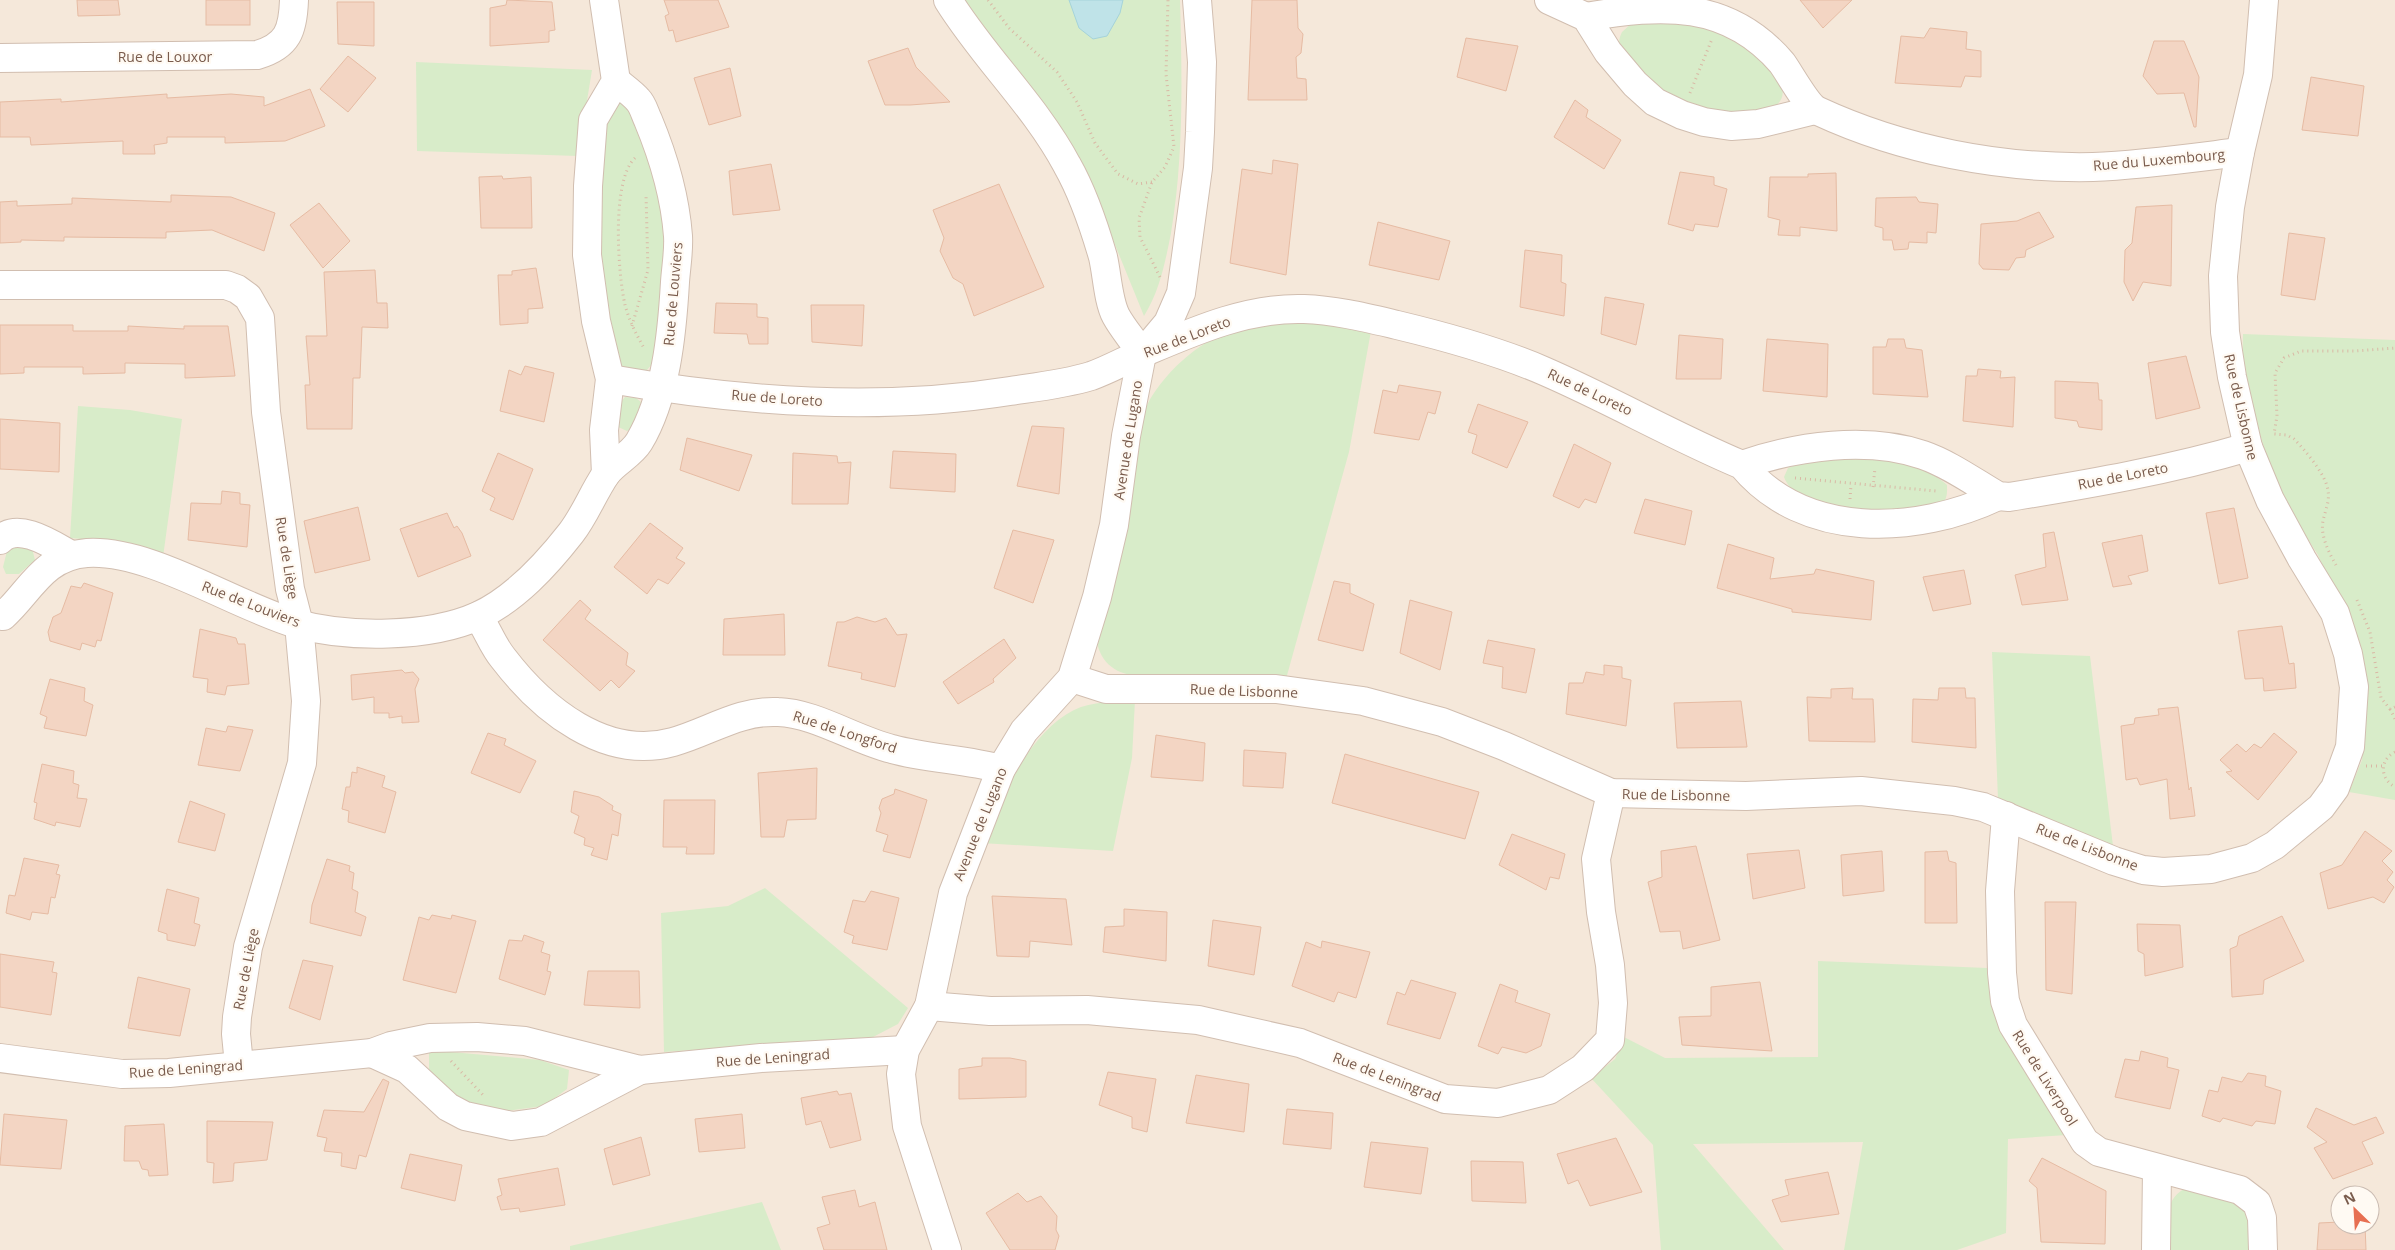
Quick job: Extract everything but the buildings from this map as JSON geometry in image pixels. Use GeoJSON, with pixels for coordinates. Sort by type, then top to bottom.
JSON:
{"type":"FeatureCollection","features":[{"type":"Feature","properties":{"kind":"street","name":"Rue de Louxor"},"geometry":{"type":"LineString","coordinates":[[0,58],[257,55],[278,47],[285,39],[290,29],[294,0]]}},
{"type":"Feature","properties":{"kind":"street"},"geometry":{"type":"LineString","coordinates":[[604,0],[616,81],[593,120],[588,186],[587,255],[596,321],[610,379],[604,430],[606,474]]}},
{"type":"Feature","properties":{"kind":"street"},"geometry":{"type":"LineString","coordinates":[[948,0],[975,41],[1040,120],[1067,164],[1088,212],[1102,256],[1115,315],[1142,354]]}},
{"type":"Feature","properties":{"kind":"street","name":"Avenue de Lugano"},"geometry":{"type":"LineString","coordinates":[[947,1250],[907,1126],[901,1074],[905,1050],[929,1006],[953,893],[1000,769],[1024,731],[1072,678],[1110,545],[1126,436],[1142,354],[1168,323],[1181,293],[1198,168],[1202,62],[1197,0]]}},
{"type":"Feature","properties":{"kind":"street"},"geometry":{"type":"LineString","coordinates":[[1549,0],[1586,17],[1608,52],[1635,84],[1656,102],[1682,115],[1704,122],[1731,126],[1758,124],[1815,110],[1782,62],[1761,39],[1720,16],[1699,9],[1673,6],[1640,8],[1586,17]]}},
{"type":"Feature","properties":{"kind":"street","name":"Rue de Lisbonne"},"geometry":{"type":"LineString","coordinates":[[1072,678],[1106,689],[1276,689],[1363,701],[1442,722],[1504,746],[1611,793],[1746,796],[1861,791],[1954,801],[1983,807],[2143,870],[2163,872],[2192,871],[2235,864],[2252,858],[2275,844],[2321,807],[2335,788],[2350,747],[2353,725],[2354,687],[2348,654],[2335,613],[2302,559],[2270,500],[2248,446],[2228,349],[2223,276],[2233,185],[2258,75],[2264,0]]}},
{"type":"Feature","properties":{"kind":"street","name":"Rue de Louviers"},"geometry":{"type":"LineString","coordinates":[[1,612],[15,605],[36,577],[70,556],[86,553],[119,555],[160,568],[299,624],[339,631],[394,633],[450,625],[478,616],[510,596],[544,565],[577,525],[606,474],[638,444],[662,388],[674,307],[678,236],[664,157],[639,101],[616,81]]}},
{"type":"Feature","properties":{"kind":"street","name":"Rue du Luxembourg"},"geometry":{"type":"LineString","coordinates":[[1815,110],[1876,133],[1923,147],[2001,162],[2092,167],[2137,164],[2240,152]]}},
{"type":"Feature","properties":{"kind":"street","name":"Rue de Liège"},"geometry":{"type":"LineString","coordinates":[[0,285],[211,284],[231,287],[248,297],[260,318],[273,463],[290,589],[299,624],[306,701],[305,748],[248,947],[237,1017],[236,1034],[239,1065]]}},
{"type":"Feature","properties":{"kind":"street","name":"Rue de Loreto"},"geometry":{"type":"LineString","coordinates":[[610,379],[662,388],[828,402],[929,401],[1055,384],[1092,375],[1224,321],[1266,311],[1306,309],[1367,318],[1454,341],[1543,370],[1742,465],[1757,483],[1775,497],[1817,515],[1863,524],[1905,522],[1945,515],[1978,505],[1998,496],[2009,496],[2104,481],[2209,458],[2248,446]]}},
{"type":"Feature","properties":{"kind":"street"},"geometry":{"type":"LineString","coordinates":[[1742,465],[1776,454],[1835,447],[1877,446],[1908,450],[1926,456],[1998,496]]}},
{"type":"Feature","properties":{"kind":"street"},"geometry":{"type":"LineString","coordinates":[[0,540],[5,535],[18,533],[34,536],[70,556]]}},
{"type":"Feature","properties":{"kind":"street","name":"Rue de Longford"},"geometry":{"type":"LineString","coordinates":[[478,616],[502,658],[529,686],[568,721],[582,731],[603,739],[626,745],[663,745],[741,716],[778,712],[802,715],[869,743],[895,750],[968,761],[1000,769]]}},
{"type":"Feature","properties":{"kind":"street","name":"Rue de Leningrad"},"geometry":{"type":"LineString","coordinates":[[929,1006],[990,1011],[1087,1010],[1198,1020],[1300,1043],[1445,1099],[1498,1103],[1550,1090],[1583,1068],[1610,1040],[1613,1003],[1596,859],[1611,793]]}},
{"type":"Feature","properties":{"kind":"street","name":"Rue de Liverpool"},"geometry":{"type":"LineString","coordinates":[[2006,816],[2000,891],[2002,973],[2005,1001],[2013,1025],[2085,1142],[2100,1152],[2240,1190],[2254,1200],[2262,1218],[2263,1250]]}},
{"type":"Feature","properties":{"kind":"street","name":"Rue de Leningrad"},"geometry":{"type":"LineString","coordinates":[[0,1058],[122,1074],[169,1073],[372,1053],[391,1046],[430,1038],[477,1037],[525,1041],[640,1070],[761,1058],[905,1050]]}},
{"type":"Feature","properties":{"kind":"street","name":"Rue de Leningrad"},"geometry":{"type":"LineString","coordinates":[[372,1053],[407,1069],[448,1107],[465,1116],[512,1126],[542,1122],[640,1070]]}},
{"type":"Feature","properties":{"kind":"street"},"geometry":{"type":"LineString","coordinates":[[2156,1250],[2157,1168]]}},
{"type":"Feature","properties":{"kind":"path"},"geometry":{"type":"LineString","coordinates":[[988,0],[1010,28],[1057,72],[1077,102],[1095,143],[1118,174],[1138,184],[1152,182]]}},
{"type":"Feature","properties":{"kind":"path"},"geometry":{"type":"LineString","coordinates":[[1164,284],[1140,237],[1139,218],[1152,182],[1165,166],[1174,147],[1166,74],[1168,0]]}},
{"type":"Feature","properties":{"kind":"path"},"geometry":{"type":"LineString","coordinates":[[1692,90],[1707,52]]}},
{"type":"Feature","properties":{"kind":"path"},"geometry":{"type":"LineString","coordinates":[[639,165],[635,158],[630,163],[620,197],[618,228],[621,284],[632,326],[648,270],[646,189]]}},
{"type":"Feature","properties":{"kind":"path"},"geometry":{"type":"LineString","coordinates":[[2340,573],[2322,532],[2322,524],[2329,497],[2326,483],[2294,439],[2287,435],[2274,434],[2277,416],[2275,373],[2284,358],[2301,351],[2348,352],[2395,348]]}},
{"type":"Feature","properties":{"kind":"path"},"geometry":{"type":"LineString","coordinates":[[1873,487],[1876,458]]}},
{"type":"Feature","properties":{"kind":"path"},"geometry":{"type":"LineString","coordinates":[[1794,478],[1939,492]]}},
{"type":"Feature","properties":{"kind":"path"},"geometry":{"type":"LineString","coordinates":[[2355,598],[2364,612],[2370,632],[2381,698],[2395,719]]}},
{"type":"Feature","properties":{"kind":"path"},"geometry":{"type":"LineString","coordinates":[[2390,709],[2395,707]]}},
{"type":"Feature","properties":{"kind":"path"},"geometry":{"type":"LineString","coordinates":[[2395,752],[2385,760],[2383,772],[2388,783],[2395,787]]}},
{"type":"Feature","properties":{"kind":"path"},"geometry":{"type":"LineString","coordinates":[[430,1038],[486,1098]]}},
{"type":"Feature","properties":{"kind":"shaded area"},"geometry":{"type":"Polygon","coordinates":[[[0,0],[2395,0],[2395,1250],[0,1250],[0,0]]]}},
{"type":"Feature","properties":{"kind":"green space"},"geometry":{"type":"Polygon","coordinates":[[[961,0],[1180,0],[1181,117],[1175,204],[1171,233],[1161,276],[1150,306],[1144,316],[1096,198],[961,0]]]}},
{"type":"Feature","properties":{"kind":"green space"},"geometry":{"type":"Polygon","coordinates":[[[1633,22],[1696,22],[1722,32],[1753,51],[1776,74],[1783,93],[1779,102],[1771,109],[1745,114],[1732,114],[1698,109],[1672,97],[1645,79],[1625,58],[1619,43],[1622,32],[1633,22]]]}},
{"type":"Feature","properties":{"kind":"green space"},"geometry":{"type":"Polygon","coordinates":[[[416,62],[592,70],[578,156],[417,151],[416,62]]]}},
{"type":"Feature","properties":{"kind":"green space"},"geometry":{"type":"Polygon","coordinates":[[[619,102],[631,104],[659,176],[668,267],[653,363],[646,371],[625,371],[616,362],[602,293],[597,214],[607,115],[619,102]]]}},
{"type":"Feature","properties":{"kind":"green space"},"geometry":{"type":"Polygon","coordinates":[[[1305,319],[1371,331],[1349,452],[1286,679],[1138,676],[1129,675],[1114,669],[1100,652],[1096,635],[1138,427],[1150,400],[1161,383],[1182,360],[1208,341],[1237,328],[1258,323],[1305,319]]]}},
{"type":"Feature","properties":{"kind":"green space"},"geometry":{"type":"Polygon","coordinates":[[[2243,334],[2395,340],[2395,800],[2349,792],[2362,760],[2366,712],[2362,656],[2318,555],[2290,511],[2269,464],[2242,375],[2243,334]]]}},
{"type":"Feature","properties":{"kind":"green space"},"geometry":{"type":"Polygon","coordinates":[[[625,397],[636,398],[641,402],[632,428],[627,431],[616,426],[617,407],[625,397]]]}},
{"type":"Feature","properties":{"kind":"green space"},"geometry":{"type":"Polygon","coordinates":[[[78,406],[130,410],[182,419],[163,557],[130,543],[70,538],[78,406]]]}},
{"type":"Feature","properties":{"kind":"green space"},"geometry":{"type":"Polygon","coordinates":[[[1876,458],[1913,467],[1931,474],[1947,485],[1945,499],[1936,506],[1917,510],[1877,510],[1830,506],[1801,496],[1791,488],[1784,477],[1788,468],[1798,464],[1831,459],[1876,458]]]}},
{"type":"Feature","properties":{"kind":"green space"},"geometry":{"type":"Polygon","coordinates":[[[20,544],[32,548],[35,560],[19,574],[6,574],[3,567],[7,551],[20,544]]]}},
{"type":"Feature","properties":{"kind":"green space"},"geometry":{"type":"Polygon","coordinates":[[[1992,652],[2090,656],[2113,846],[1998,799],[1992,652]]]}},
{"type":"Feature","properties":{"kind":"green space"},"geometry":{"type":"Polygon","coordinates":[[[1135,700],[1132,758],[1113,851],[981,843],[1007,788],[1043,734],[1058,721],[1081,707],[1104,702],[1135,700]]]}},
{"type":"Feature","properties":{"kind":"green space"},"geometry":{"type":"Polygon","coordinates":[[[765,888],[908,1008],[898,1024],[873,1037],[664,1052],[661,913],[728,906],[765,888]]]}},
{"type":"Feature","properties":{"kind":"green space"},"geometry":{"type":"Polygon","coordinates":[[[1818,961],[1987,968],[2000,1020],[2067,1135],[2008,1139],[2006,1233],[1957,1250],[1844,1250],[1863,1142],[1693,1144],[1784,1250],[1661,1250],[1653,1145],[1591,1078],[1615,1059],[1624,1037],[1665,1058],[1818,1057],[1818,961]]]}},
{"type":"Feature","properties":{"kind":"green space"},"geometry":{"type":"Polygon","coordinates":[[[429,1050],[540,1060],[569,1070],[567,1089],[544,1106],[491,1113],[453,1096],[429,1069],[429,1050]]]}},
{"type":"Feature","properties":{"kind":"green space"},"geometry":{"type":"Polygon","coordinates":[[[2184,1189],[2236,1201],[2248,1209],[2252,1250],[2167,1250],[2169,1208],[2172,1200],[2184,1189]]]}},
{"type":"Feature","properties":{"kind":"green space"},"geometry":{"type":"Polygon","coordinates":[[[762,1202],[781,1250],[570,1250],[570,1246],[762,1202]]]}},
{"type":"Feature","properties":{"kind":"water"},"geometry":{"type":"Polygon","coordinates":[[[1069,0],[1123,0],[1120,13],[1107,36],[1093,39],[1079,28],[1069,0]]]}}]}
